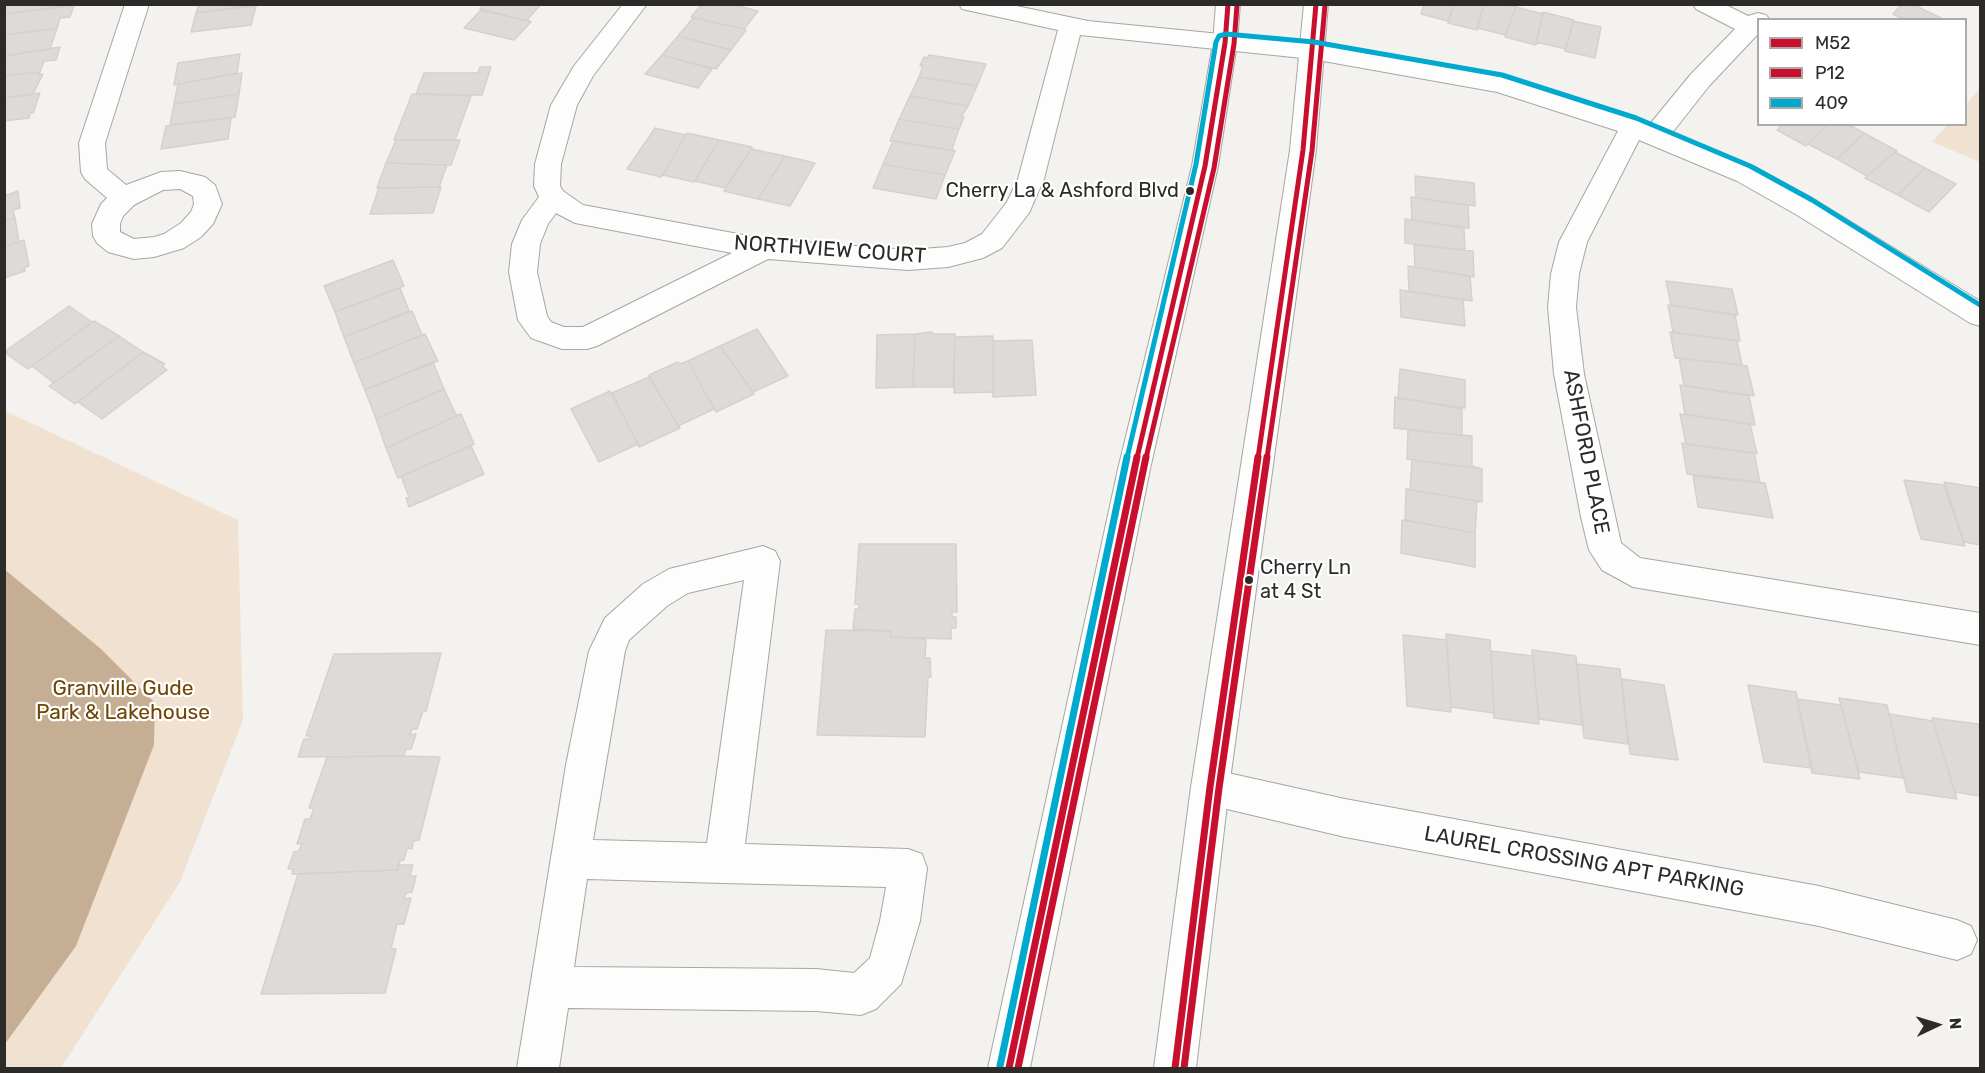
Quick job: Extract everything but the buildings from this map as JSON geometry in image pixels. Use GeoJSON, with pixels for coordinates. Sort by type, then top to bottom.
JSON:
{"type":"FeatureCollection","features":[{"type":"Feature","properties":{"kind":"street"},"geometry":{"type":"LineString","coordinates":[[124,198],[94,172],[92,143],[137,4]]}},
{"type":"Feature","properties":{"kind":"street"},"geometry":{"type":"LineString","coordinates":[[636,4],[583,72],[564,105],[548,165],[547,186],[553,198],[536,220],[526,244],[523,272],[533,320],[541,330],[562,338],[587,338],[765,249]]}},
{"type":"Feature","properties":{"kind":"street"},"geometry":{"type":"LineString","coordinates":[[970,4],[1071,26],[1151,37],[1312,51],[1500,84],[1644,131],[1746,174],[1807,208],[1980,315]]}},
{"type":"Feature","properties":{"kind":"street"},"geometry":{"type":"LineString","coordinates":[[1010,1068],[1134,469],[1205,166],[1225,43],[1228,4]]}},
{"type":"Feature","properties":{"kind":"street"},"geometry":{"type":"LineString","coordinates":[[1175,1068],[1210,787],[1303,150],[1316,4]]}},
{"type":"Feature","properties":{"kind":"street"},"geometry":{"type":"LineString","coordinates":[[1704,4],[1756,22]]}},
{"type":"Feature","properties":{"kind":"street","name":"ASHFORD PLACE"},"geometry":{"type":"LineString","coordinates":[[1760,18],[1776,4]]}},
{"type":"Feature","properties":{"kind":"street","name":"ASHFORD PLACE"},"geometry":{"type":"LineString","coordinates":[[1756,22],[1700,80],[1644,131],[1573,242],[1565,274],[1562,307],[1569,374],[1597,517],[1606,550],[1614,560],[1634,572],[1980,630]]}},
{"type":"Feature","properties":{"kind":"street","name":"NORTHVIEW COURT"},"geometry":{"type":"LineString","coordinates":[[553,198],[575,213],[765,249],[908,260],[948,257],[973,251],[992,241],[1019,206],[1031,179],[1071,26]]}},
{"type":"Feature","properties":{"kind":"street"},"geometry":{"type":"LineString","coordinates":[[538,1068],[570,859],[607,651],[617,630],[655,595],[681,580],[763,561],[723,864]]}},
{"type":"Feature","properties":{"kind":"street","name":"LAUREL CROSSING APT PARKING"},"geometry":{"type":"LineString","coordinates":[[1210,787],[1345,818],[1819,906],[1958,940]]}},
{"type":"Feature","properties":{"kind":"street"},"geometry":{"type":"LineString","coordinates":[[551,987],[816,990],[861,994],[887,969],[900,921],[908,868],[570,859]]}},
{"type":"Feature","properties":{"kind":"green space"},"geometry":{"type":"Polygon","coordinates":[[[1980,88],[1980,162],[1932,142],[1946,126],[1967,126],[1967,104],[1980,88]]]}},
{"type":"Feature","properties":{"kind":"green space","name":"Granville Gude Park & Lakehouse"},"geometry":{"type":"Polygon","coordinates":[[[5,411],[238,520],[243,720],[180,882],[61,1068],[5,1068],[5,411]]]}},
{"type":"Feature","properties":{"kind":"shaded area"},"geometry":{"type":"Polygon","coordinates":[[[4,569],[101,649],[155,703],[154,745],[76,946],[5,1044],[4,569]]]}},
{"type":"Feature","properties":{"kind":"transit line","name":"M52"},"geometry":{"type":"LineString","coordinates":[[1009,1068],[1134,469],[1205,166],[1225,43],[1228,4]]}},
{"type":"Feature","properties":{"kind":"transit line","name":"M52"},"geometry":{"type":"LineString","coordinates":[[1175,1068],[1210,787],[1303,150],[1316,4]]}},
{"type":"Feature","properties":{"kind":"transit line","name":"P12"},"geometry":{"type":"LineString","coordinates":[[1018,1068],[1143,471],[1214,168],[1234,44],[1237,5]]}},
{"type":"Feature","properties":{"kind":"transit line","name":"P12"},"geometry":{"type":"LineString","coordinates":[[1184,1068],[1219,788],[1312,151],[1325,5]]}},
{"type":"Feature","properties":{"kind":"transit line","name":"409"},"geometry":{"type":"LineString","coordinates":[[1000,1066],[1125,467],[1196,164],[1216,42],[1219,36],[1226,34],[1314,42],[1502,75],[1636,118],[1750,166],[1812,200],[1980,305]]}},
{"type":"Feature","properties":{"kind":"place","name":"Cherry La & Ashford Blvd"},"geometry":{"type":"Point","coordinates":[1190,191]}},
{"type":"Feature","properties":{"kind":"place","name":"Cherry Ln at 4 St"},"geometry":{"type":"Point","coordinates":[1249,580]}}]}
